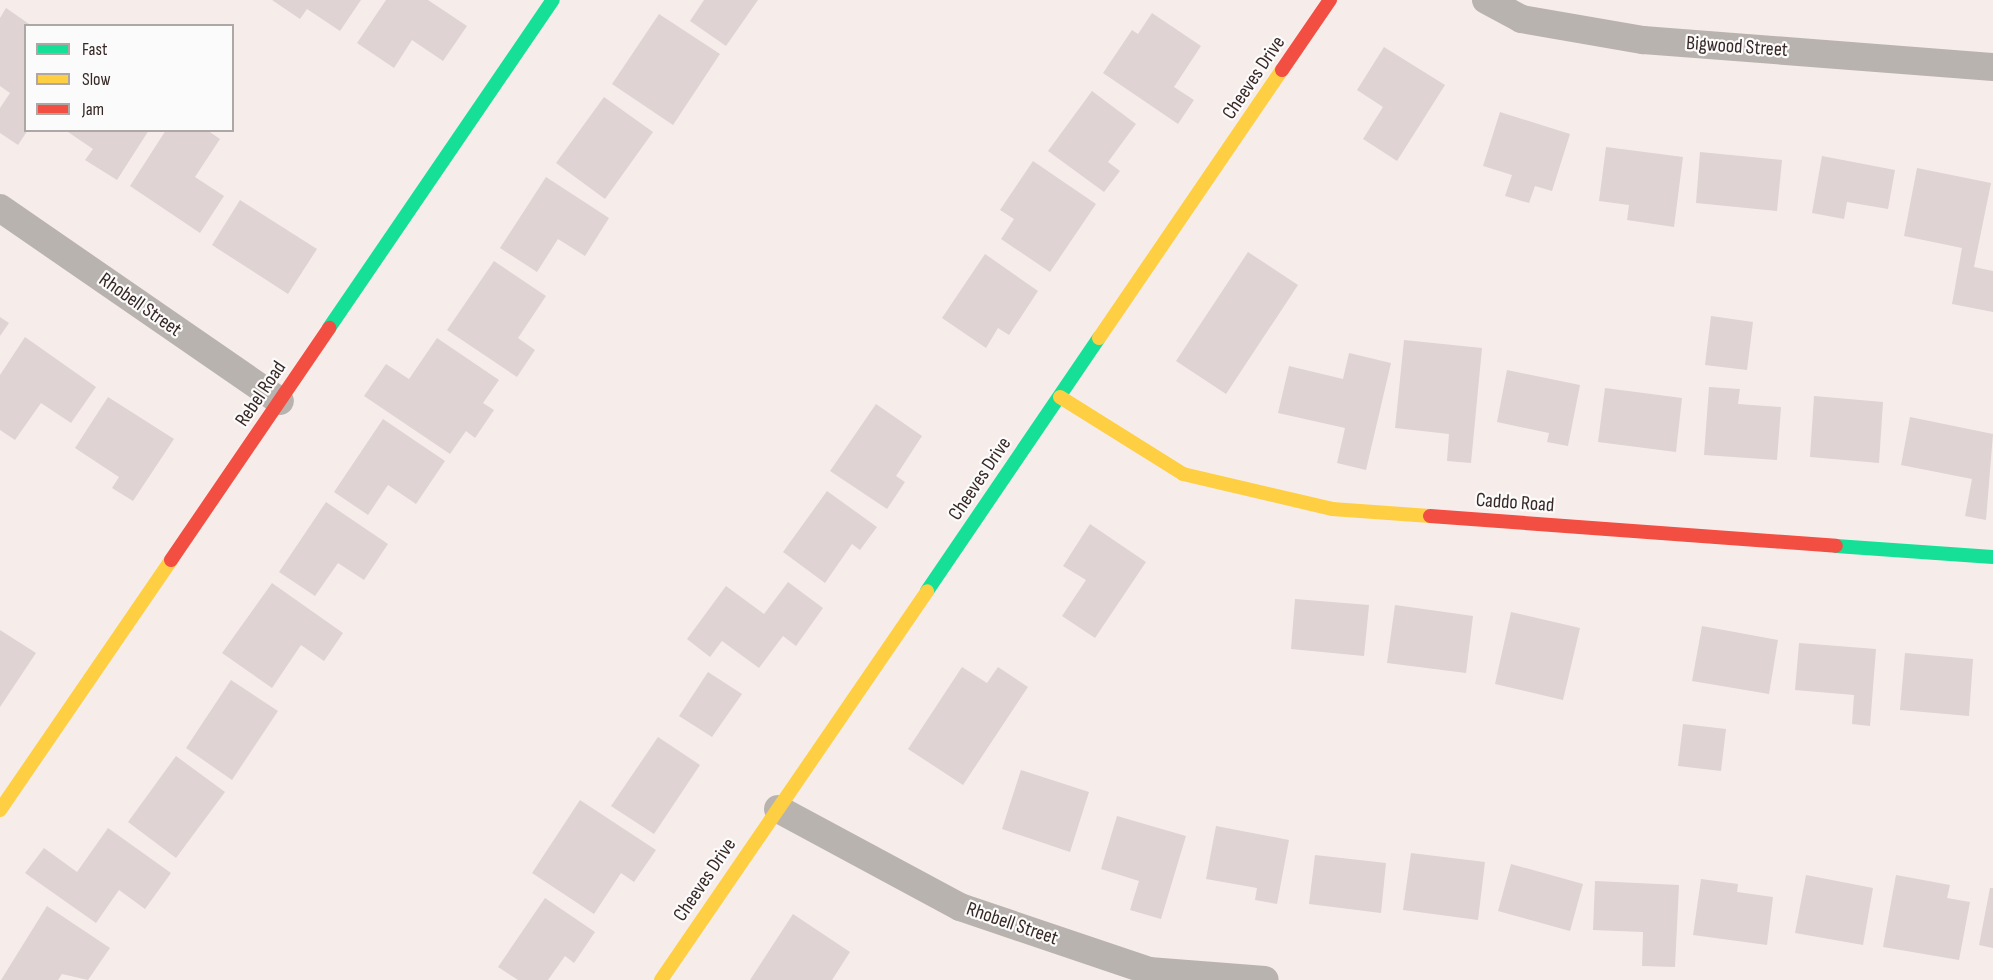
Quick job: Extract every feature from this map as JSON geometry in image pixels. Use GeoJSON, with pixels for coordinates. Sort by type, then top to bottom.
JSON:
{"type":"FeatureCollection","features":[{"type":"Feature","properties":{"kind":"street","name":"Rebel Road"},"geometry":{"type":"LineString","coordinates":[[0,810],[553,0]]}},
{"type":"Feature","properties":{"kind":"street","name":"Cheeves Drive"},"geometry":{"type":"LineString","coordinates":[[661,980],[1330,0]]}},
{"type":"Feature","properties":{"kind":"street","name":"Bigwood Street"},"geometry":{"type":"LineString","coordinates":[[1486,0],[1521,19],[1643,40],[1993,67]]}},
{"type":"Feature","properties":{"kind":"street","name":"Rhobell Street"},"geometry":{"type":"LineString","coordinates":[[0,208],[280,401]]}},
{"type":"Feature","properties":{"kind":"street","name":"Caddo Road"},"geometry":{"type":"LineString","coordinates":[[1060,397],[1183,474],[1332,509],[1993,557]]}},
{"type":"Feature","properties":{"kind":"street","name":"Rhobell Street"},"geometry":{"type":"LineString","coordinates":[[778,808],[960,907],[1149,971],[1265,980]]}},
{"type":"Feature","properties":{"kind":"building"},"geometry":{"type":"Polygon","coordinates":[[[272,0],[361,0],[340,31],[307,9],[300,19],[272,0]]]}},
{"type":"Feature","properties":{"kind":"building"},"geometry":{"type":"Polygon","coordinates":[[[386,0],[428,0],[467,26],[443,61],[412,40],[394,68],[357,43],[386,0]]]}},
{"type":"Feature","properties":{"kind":"building"},"geometry":{"type":"Polygon","coordinates":[[[704,0],[758,0],[726,46],[690,21],[704,0]]]}},
{"type":"Feature","properties":{"kind":"building"},"geometry":{"type":"Polygon","coordinates":[[[6,8],[29,24],[24,24],[24,132],[27,132],[18,145],[0,133],[0,108],[10,93],[0,86],[0,18],[6,8]]]}},
{"type":"Feature","properties":{"kind":"building"},"geometry":{"type":"Polygon","coordinates":[[[1152,13],[1201,46],[1174,87],[1194,100],[1178,124],[1103,73],[1132,30],[1138,34],[1152,13]]]}},
{"type":"Feature","properties":{"kind":"building"},"geometry":{"type":"Polygon","coordinates":[[[659,14],[720,54],[673,125],[612,84],[659,14]]]}},
{"type":"Feature","properties":{"kind":"building"},"geometry":{"type":"Polygon","coordinates":[[[1384,47],[1445,85],[1397,161],[1363,139],[1383,107],[1357,90],[1384,47]]]}},
{"type":"Feature","properties":{"kind":"building"},"geometry":{"type":"Polygon","coordinates":[[[1092,91],[1136,124],[1108,162],[1120,171],[1104,192],[1048,151],[1092,91]]]}},
{"type":"Feature","properties":{"kind":"building"},"geometry":{"type":"Polygon","coordinates":[[[604,97],[653,132],[605,199],[556,163],[604,97]]]}},
{"type":"Feature","properties":{"kind":"building"},"geometry":{"type":"Polygon","coordinates":[[[1500,112],[1570,134],[1552,191],[1535,186],[1529,203],[1505,196],[1512,175],[1483,166],[1500,112]]]}},
{"type":"Feature","properties":{"kind":"building"},"geometry":{"type":"Polygon","coordinates":[[[68,132],[148,132],[117,180],[85,160],[93,149],[68,132]]]}},
{"type":"Feature","properties":{"kind":"building"},"geometry":{"type":"Polygon","coordinates":[[[165,132],[210,132],[220,139],[195,177],[224,196],[200,233],[130,186],[165,132]]]}},
{"type":"Feature","properties":{"kind":"building"},"geometry":{"type":"Polygon","coordinates":[[[1606,147],[1683,157],[1674,227],[1627,220],[1629,205],[1599,201],[1606,147]]]}},
{"type":"Feature","properties":{"kind":"building"},"geometry":{"type":"Polygon","coordinates":[[[1700,152],[1782,160],[1777,211],[1696,203],[1700,152]]]}},
{"type":"Feature","properties":{"kind":"building"},"geometry":{"type":"Polygon","coordinates":[[[1822,156],[1895,170],[1888,209],[1847,202],[1844,219],[1812,213],[1822,156]]]}},
{"type":"Feature","properties":{"kind":"building"},"geometry":{"type":"Polygon","coordinates":[[[1033,161],[1096,204],[1050,272],[1001,239],[1014,219],[1000,210],[1033,161]]]}},
{"type":"Feature","properties":{"kind":"building"},"geometry":{"type":"Polygon","coordinates":[[[1917,168],[1991,183],[1974,267],[1993,271],[1993,312],[1952,304],[1962,248],[1904,236],[1917,168]]]}},
{"type":"Feature","properties":{"kind":"building"},"geometry":{"type":"Polygon","coordinates":[[[546,177],[609,218],[585,256],[558,239],[537,272],[500,248],[546,177]]]}},
{"type":"Feature","properties":{"kind":"building"},"geometry":{"type":"Polygon","coordinates":[[[240,200],[317,249],[288,294],[212,245],[240,200]]]}},
{"type":"Feature","properties":{"kind":"building"},"geometry":{"type":"Polygon","coordinates":[[[1248,252],[1298,285],[1226,394],[1176,361],[1248,252]]]}},
{"type":"Feature","properties":{"kind":"building"},"geometry":{"type":"Polygon","coordinates":[[[985,254],[1038,291],[1009,335],[998,328],[986,348],[942,318],[985,254]]]}},
{"type":"Feature","properties":{"kind":"building"},"geometry":{"type":"Polygon","coordinates":[[[494,261],[546,296],[518,338],[535,350],[517,377],[447,330],[494,261]]]}},
{"type":"Feature","properties":{"kind":"building"},"geometry":{"type":"Polygon","coordinates":[[[1711,316],[1753,322],[1747,370],[1705,365],[1711,316]]]}},
{"type":"Feature","properties":{"kind":"building"},"geometry":{"type":"Polygon","coordinates":[[[0,317],[9,323],[0,336],[0,317]]]}},
{"type":"Feature","properties":{"kind":"building"},"geometry":{"type":"Polygon","coordinates":[[[25,337],[96,387],[71,423],[41,403],[15,440],[0,430],[0,375],[25,337]]]}},
{"type":"Feature","properties":{"kind":"building"},"geometry":{"type":"Polygon","coordinates":[[[437,338],[499,380],[483,403],[494,410],[475,438],[466,431],[450,454],[364,396],[386,364],[409,379],[437,338]]]}},
{"type":"Feature","properties":{"kind":"building"},"geometry":{"type":"Polygon","coordinates":[[[1404,340],[1482,348],[1471,463],[1447,461],[1449,434],[1395,428],[1404,340]]]}},
{"type":"Feature","properties":{"kind":"building"},"geometry":{"type":"Polygon","coordinates":[[[1349,353],[1391,363],[1366,470],[1337,463],[1345,428],[1278,413],[1289,366],[1343,379],[1349,353]]]}},
{"type":"Feature","properties":{"kind":"building"},"geometry":{"type":"Polygon","coordinates":[[[1507,370],[1580,385],[1568,446],[1547,442],[1549,433],[1497,422],[1507,370]]]}},
{"type":"Feature","properties":{"kind":"building"},"geometry":{"type":"Polygon","coordinates":[[[1709,387],[1740,389],[1738,404],[1781,407],[1777,460],[1704,455],[1709,387]]]}},
{"type":"Feature","properties":{"kind":"building"},"geometry":{"type":"Polygon","coordinates":[[[1605,388],[1682,398],[1676,452],[1598,442],[1605,388]]]}},
{"type":"Feature","properties":{"kind":"building"},"geometry":{"type":"Polygon","coordinates":[[[1814,396],[1883,402],[1879,463],[1810,457],[1814,396]]]}},
{"type":"Feature","properties":{"kind":"building"},"geometry":{"type":"Polygon","coordinates":[[[108,397],[174,439],[133,501],[112,488],[119,477],[75,448],[108,397]]]}},
{"type":"Feature","properties":{"kind":"building"},"geometry":{"type":"Polygon","coordinates":[[[876,404],[922,436],[896,476],[905,482],[887,509],[830,471],[876,404]]]}},
{"type":"Feature","properties":{"kind":"building"},"geometry":{"type":"Polygon","coordinates":[[[1910,417],[1993,434],[1986,520],[1965,516],[1972,479],[1901,465],[1910,417]]]}},
{"type":"Feature","properties":{"kind":"building"},"geometry":{"type":"Polygon","coordinates":[[[383,419],[445,461],[416,504],[388,485],[368,515],[334,492],[383,419]]]}},
{"type":"Feature","properties":{"kind":"building"},"geometry":{"type":"Polygon","coordinates":[[[827,491],[877,527],[860,550],[852,544],[825,583],[783,552],[827,491]]]}},
{"type":"Feature","properties":{"kind":"building"},"geometry":{"type":"Polygon","coordinates":[[[326,502],[388,544],[364,580],[338,563],[315,596],[279,572],[326,502]]]}},
{"type":"Feature","properties":{"kind":"building"},"geometry":{"type":"Polygon","coordinates":[[[1090,524],[1146,562],[1095,638],[1062,616],[1086,580],[1063,566],[1090,524]]]}},
{"type":"Feature","properties":{"kind":"building"},"geometry":{"type":"Polygon","coordinates":[[[788,582],[823,608],[796,646],[783,636],[759,668],[722,641],[710,657],[687,639],[726,586],[764,614],[788,582]]]}},
{"type":"Feature","properties":{"kind":"building"},"geometry":{"type":"Polygon","coordinates":[[[272,583],[343,633],[324,661],[301,645],[272,688],[222,653],[272,583]]]}},
{"type":"Feature","properties":{"kind":"building"},"geometry":{"type":"Polygon","coordinates":[[[1295,599],[1369,605],[1364,656],[1291,649],[1295,599]]]}},
{"type":"Feature","properties":{"kind":"building"},"geometry":{"type":"Polygon","coordinates":[[[1395,605],[1473,616],[1466,673],[1387,663],[1395,605]]]}},
{"type":"Feature","properties":{"kind":"building"},"geometry":{"type":"Polygon","coordinates":[[[1511,612],[1580,628],[1563,700],[1495,684],[1511,612]]]}},
{"type":"Feature","properties":{"kind":"building"},"geometry":{"type":"Polygon","coordinates":[[[1702,626],[1778,640],[1769,694],[1692,681],[1702,626]]]}},
{"type":"Feature","properties":{"kind":"building"},"geometry":{"type":"Polygon","coordinates":[[[0,630],[36,653],[0,707],[0,630]]]}},
{"type":"Feature","properties":{"kind":"building"},"geometry":{"type":"Polygon","coordinates":[[[1799,643],[1876,649],[1870,726],[1852,724],[1854,695],[1795,690],[1799,643]]]}},
{"type":"Feature","properties":{"kind":"building"},"geometry":{"type":"Polygon","coordinates":[[[1905,653],[1973,659],[1969,716],[1900,710],[1905,653]]]}},
{"type":"Feature","properties":{"kind":"building"},"geometry":{"type":"Polygon","coordinates":[[[962,667],[987,683],[998,667],[1028,687],[963,785],[908,749],[962,667]]]}},
{"type":"Feature","properties":{"kind":"building"},"geometry":{"type":"Polygon","coordinates":[[[708,672],[742,694],[712,737],[679,716],[708,672]]]}},
{"type":"Feature","properties":{"kind":"building"},"geometry":{"type":"Polygon","coordinates":[[[231,680],[278,711],[232,780],[186,748],[231,680]]]}},
{"type":"Feature","properties":{"kind":"building"},"geometry":{"type":"Polygon","coordinates":[[[1683,724],[1726,729],[1721,771],[1678,766],[1683,724]]]}},
{"type":"Feature","properties":{"kind":"building"},"geometry":{"type":"Polygon","coordinates":[[[658,737],[700,765],[654,834],[611,806],[658,737]]]}},
{"type":"Feature","properties":{"kind":"building"},"geometry":{"type":"Polygon","coordinates":[[[176,756],[225,792],[176,858],[128,822],[176,756]]]}},
{"type":"Feature","properties":{"kind":"building"},"geometry":{"type":"Polygon","coordinates":[[[1021,770],[1089,792],[1070,852],[1002,829],[1021,770]]]}},
{"type":"Feature","properties":{"kind":"building"},"geometry":{"type":"Polygon","coordinates":[[[580,800],[656,850],[634,882],[621,873],[594,914],[532,873],[580,800]]]}},
{"type":"Feature","properties":{"kind":"building"},"geometry":{"type":"Polygon","coordinates":[[[1117,816],[1186,836],[1161,919],[1130,910],[1139,881],[1101,869],[1117,816]]]}},
{"type":"Feature","properties":{"kind":"building"},"geometry":{"type":"Polygon","coordinates":[[[1216,826],[1289,840],[1277,904],[1255,900],[1257,888],[1206,879],[1216,826]]]}},
{"type":"Feature","properties":{"kind":"building"},"geometry":{"type":"Polygon","coordinates":[[[108,828],[171,873],[145,909],[119,890],[96,923],[25,873],[44,848],[77,872],[108,828]]]}},
{"type":"Feature","properties":{"kind":"building"},"geometry":{"type":"Polygon","coordinates":[[[1411,853],[1485,862],[1478,920],[1403,910],[1411,853]]]}},
{"type":"Feature","properties":{"kind":"building"},"geometry":{"type":"Polygon","coordinates":[[[1315,855],[1386,863],[1381,913],[1309,904],[1315,855]]]}},
{"type":"Feature","properties":{"kind":"building"},"geometry":{"type":"Polygon","coordinates":[[[1511,864],[1583,884],[1570,931],[1498,911],[1511,864]]]}},
{"type":"Feature","properties":{"kind":"building"},"geometry":{"type":"Polygon","coordinates":[[[1806,875],[1873,888],[1863,945],[1795,933],[1806,875]]]}},
{"type":"Feature","properties":{"kind":"building"},"geometry":{"type":"Polygon","coordinates":[[[1896,875],[1950,885],[1947,898],[1970,902],[1959,960],[1883,947],[1896,875]]]}},
{"type":"Feature","properties":{"kind":"building"},"geometry":{"type":"Polygon","coordinates":[[[1701,879],[1738,884],[1737,892],[1773,897],[1767,945],[1693,935],[1701,879]]]}},
{"type":"Feature","properties":{"kind":"building"},"geometry":{"type":"Polygon","coordinates":[[[1595,881],[1679,885],[1675,967],[1642,966],[1643,932],[1593,930],[1595,881]]]}},
{"type":"Feature","properties":{"kind":"building"},"geometry":{"type":"Polygon","coordinates":[[[1990,888],[1993,888],[1993,948],[1979,945],[1990,888]]]}},
{"type":"Feature","properties":{"kind":"building"},"geometry":{"type":"Polygon","coordinates":[[[545,898],[595,932],[574,963],[565,956],[548,980],[518,980],[498,967],[545,898]]]}},
{"type":"Feature","properties":{"kind":"building"},"geometry":{"type":"Polygon","coordinates":[[[47,906],[110,948],[88,980],[62,974],[58,980],[1,980],[47,906]]]}},
{"type":"Feature","properties":{"kind":"building"},"geometry":{"type":"Polygon","coordinates":[[[793,914],[850,952],[832,980],[750,980],[793,914]]]}},
{"type":"Feature","properties":{"kind":"traffic: fast"},"geometry":{"type":"LineString","coordinates":[[329,328],[553,0]]}},
{"type":"Feature","properties":{"kind":"traffic: fast"},"geometry":{"type":"LineString","coordinates":[[927,591],[1099,338]]}},
{"type":"Feature","properties":{"kind":"traffic: fast"},"geometry":{"type":"LineString","coordinates":[[1836,546],[1993,557]]}},
{"type":"Feature","properties":{"kind":"traffic: slow"},"geometry":{"type":"LineString","coordinates":[[1099,338],[1282,70]]}},
{"type":"Feature","properties":{"kind":"traffic: slow"},"geometry":{"type":"LineString","coordinates":[[1060,397],[1183,474],[1332,509],[1430,516]]}},
{"type":"Feature","properties":{"kind":"traffic: slow"},"geometry":{"type":"LineString","coordinates":[[0,810],[171,560]]}},
{"type":"Feature","properties":{"kind":"traffic: slow"},"geometry":{"type":"LineString","coordinates":[[661,980],[927,591]]}},
{"type":"Feature","properties":{"kind":"traffic: jam"},"geometry":{"type":"LineString","coordinates":[[1282,70],[1330,0]]}},
{"type":"Feature","properties":{"kind":"traffic: jam"},"geometry":{"type":"LineString","coordinates":[[171,560],[329,328]]}},
{"type":"Feature","properties":{"kind":"traffic: jam"},"geometry":{"type":"LineString","coordinates":[[1430,516],[1836,546]]}}]}
